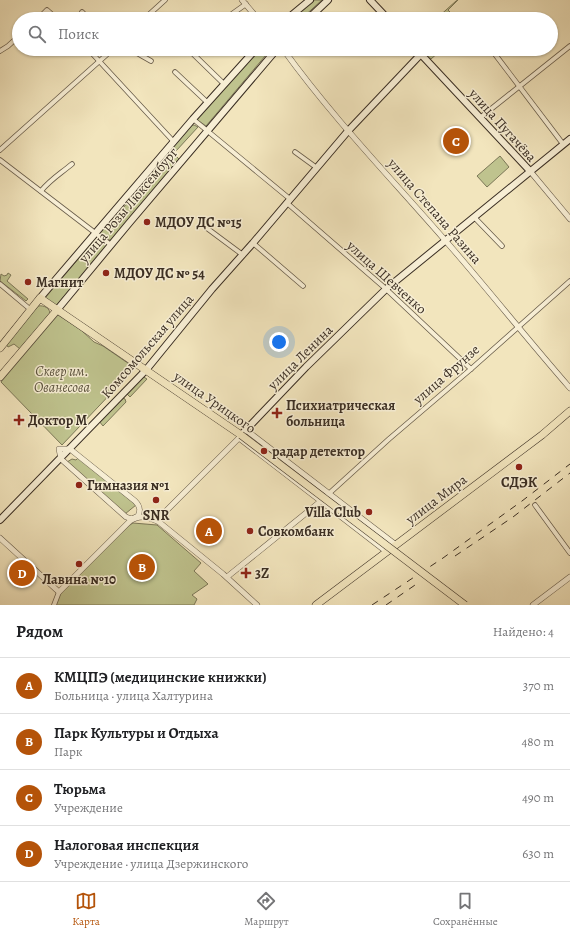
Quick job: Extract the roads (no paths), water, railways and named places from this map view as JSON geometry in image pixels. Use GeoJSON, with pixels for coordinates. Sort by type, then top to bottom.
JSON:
{"type":"FeatureCollection","features":[{"type":"Feature","properties":{"kind":"main road"},"geometry":{"type":"LineString","coordinates":[[295,12],[310,0]]}},
{"type":"Feature","properties":{"kind":"main road"},"geometry":{"type":"LineString","coordinates":[[315,12],[328,0]]}},
{"type":"Feature","properties":{"kind":"main road"},"geometry":{"type":"LineString","coordinates":[[370,0],[381,12]]}},
{"type":"Feature","properties":{"kind":"main road","name":"улица Розы Люксембург"},"geometry":{"type":"LineString","coordinates":[[0,348],[40,298],[193,119],[250,56]]}},
{"type":"Feature","properties":{"kind":"main road","name":"улица Розы Люксембург"},"geometry":{"type":"LineString","coordinates":[[0,377],[271,56]]}},
{"type":"Feature","properties":{"kind":"main road","name":"Комсомольская улица"},"geometry":{"type":"LineString","coordinates":[[0,520],[146,370],[212,289],[414,56]]}},
{"type":"Feature","properties":{"kind":"main road","name":"улица Пугачёва"},"geometry":{"type":"LineString","coordinates":[[423,56],[481,117],[530,172]]}},
{"type":"Feature","properties":{"kind":"main road","name":"улица Ленина"},"geometry":{"type":"LineString","coordinates":[[242,435],[306,366],[386,289],[570,139]]}},
{"type":"Feature","properties":{"kind":"main road","name":"улица Урицкого"},"geometry":{"type":"LineString","coordinates":[[40,298],[242,435],[466,605]]}},
{"type":"Feature","properties":{"kind":"main road","name":"улица Мира"},"geometry":{"type":"LineString","coordinates":[[316,605],[542,435],[570,411]]}},
{"type":"Feature","properties":{"kind":"street"},"geometry":{"type":"LineString","coordinates":[[152,12],[165,0]]}},
{"type":"Feature","properties":{"kind":"street"},"geometry":{"type":"LineString","coordinates":[[233,12],[244,2],[252,12]]}},
{"type":"Feature","properties":{"kind":"street"},"geometry":{"type":"LineString","coordinates":[[0,50],[12,42]]}},
{"type":"Feature","properties":{"kind":"street"},"geometry":{"type":"LineString","coordinates":[[558,56],[570,46]]}},
{"type":"Feature","properties":{"kind":"street"},"geometry":{"type":"LineString","coordinates":[[95,56],[174,142]]}},
{"type":"Feature","properties":{"kind":"street"},"geometry":{"type":"LineString","coordinates":[[0,150],[105,56]]}},
{"type":"Feature","properties":{"kind":"street"},"geometry":{"type":"LineString","coordinates":[[142,56],[150,61]]}},
{"type":"Feature","properties":{"kind":"street"},"geometry":{"type":"LineString","coordinates":[[195,56],[224,84]]}},
{"type":"Feature","properties":{"kind":"street","name":"улица Степана Разина"},"geometry":{"type":"LineString","coordinates":[[289,56],[348,130],[445,240],[570,388]]}},
{"type":"Feature","properties":{"kind":"street"},"geometry":{"type":"LineString","coordinates":[[496,56],[563,144]]}},
{"type":"Feature","properties":{"kind":"street"},"geometry":{"type":"LineString","coordinates":[[481,117],[558,56]]}},
{"type":"Feature","properties":{"kind":"street"},"geometry":{"type":"LineString","coordinates":[[175,72],[208,103]]}},
{"type":"Feature","properties":{"kind":"street","name":"улица Шевченко"},"geometry":{"type":"LineString","coordinates":[[193,119],[208,130],[289,201],[471,369]]}},
{"type":"Feature","properties":{"kind":"street"},"geometry":{"type":"LineString","coordinates":[[295,152],[317,168]]}},
{"type":"Feature","properties":{"kind":"street"},"geometry":{"type":"LineString","coordinates":[[0,160],[112,245]]}},
{"type":"Feature","properties":{"kind":"street"},"geometry":{"type":"LineString","coordinates":[[41,191],[53,177],[61,173],[72,164]]}},
{"type":"Feature","properties":{"kind":"street","name":"улица Пугачёва"},"geometry":{"type":"LineString","coordinates":[[530,172],[570,219]]}},
{"type":"Feature","properties":{"kind":"street"},"geometry":{"type":"LineString","coordinates":[[474,217],[502,246]]}},
{"type":"Feature","properties":{"kind":"street"},"geometry":{"type":"LineString","coordinates":[[208,228],[243,255]]}},
{"type":"Feature","properties":{"kind":"street"},"geometry":{"type":"LineString","coordinates":[[253,243],[303,286]]}},
{"type":"Feature","properties":{"kind":"street","name":"улица Фрунзе"},"geometry":{"type":"LineString","coordinates":[[227,577],[321,501],[389,438],[471,369],[570,281]]}},
{"type":"Feature","properties":{"kind":"street"},"geometry":{"type":"LineString","coordinates":[[0,284],[31,310]]}},
{"type":"Feature","properties":{"kind":"street","name":"улица Урицкого"},"geometry":{"type":"LineString","coordinates":[[242,435],[328,494],[396,545]]}},
{"type":"Feature","properties":{"kind":"street","name":"улица Урицкого"},"geometry":{"type":"LineString","coordinates":[[242,435],[321,501],[387,552]]}},
{"type":"Feature","properties":{"kind":"street","name":"улица Ленина"},"geometry":{"type":"LineString","coordinates":[[150,518],[160,517],[242,435]]}},
{"type":"Feature","properties":{"kind":"street"},"geometry":{"type":"LineString","coordinates":[[54,605],[59,592],[133,520],[140,510],[139,505],[135,501],[70,449]]}},
{"type":"Feature","properties":{"kind":"street"},"geometry":{"type":"LineString","coordinates":[[61,459],[126,517],[133,520],[144,517],[159,522],[227,577],[258,605]]}},
{"type":"Feature","properties":{"kind":"street"},"geometry":{"type":"LineString","coordinates":[[535,505],[570,553]]}},
{"type":"Feature","properties":{"kind":"street"},"geometry":{"type":"LineString","coordinates":[[0,538],[59,592]]}},
{"type":"Feature","properties":{"kind":"street"},"geometry":{"type":"LineString","coordinates":[[533,605],[570,577]]}},
{"type":"Feature","properties":{"kind":"railway"},"geometry":{"type":"LineString","coordinates":[[372,605],[443,558],[570,464]]}},
{"type":"Feature","properties":{"kind":"railway"},"geometry":{"type":"LineString","coordinates":[[455,556],[513,517],[570,473]]}},
{"type":"Feature","properties":{"kind":"railway"},"geometry":{"type":"LineString","coordinates":[[386,605],[418,583]]}},
{"type":"Feature","properties":{"kind":"place","name":"Тюрьма"},"geometry":{"type":"Point","coordinates":[456,141]}},
{"type":"Feature","properties":{"kind":"place","name":"МДОУ ДС №15"},"geometry":{"type":"Point","coordinates":[147,222]}},
{"type":"Feature","properties":{"kind":"place","name":"МДОУ ДС № 54"},"geometry":{"type":"Point","coordinates":[106,273]}},
{"type":"Feature","properties":{"kind":"place","name":"Магнит"},"geometry":{"type":"Point","coordinates":[28,282]}},
{"type":"Feature","properties":{"kind":"place","name":"Психиатрическая больница"},"geometry":{"type":"Point","coordinates":[277,413]}},
{"type":"Feature","properties":{"kind":"place","name":"Доктор М"},"geometry":{"type":"Point","coordinates":[19,420]}},
{"type":"Feature","properties":{"kind":"place","name":"радар детектор"},"geometry":{"type":"Point","coordinates":[264,451]}},
{"type":"Feature","properties":{"kind":"place","name":"СДЭК"},"geometry":{"type":"Point","coordinates":[519,467]}},
{"type":"Feature","properties":{"kind":"place","name":"Гимназия №1"},"geometry":{"type":"Point","coordinates":[79,485]}},
{"type":"Feature","properties":{"kind":"place","name":"SNR"},"geometry":{"type":"Point","coordinates":[156,500]}},
{"type":"Feature","properties":{"kind":"place","name":"Villa Club"},"geometry":{"type":"Point","coordinates":[369,512]}},
{"type":"Feature","properties":{"kind":"place","name":"КМЦПЭ (медицинские книжки)"},"geometry":{"type":"Point","coordinates":[209,531]}},
{"type":"Feature","properties":{"kind":"place","name":"Совкомбанк"},"geometry":{"type":"Point","coordinates":[250,531]}},
{"type":"Feature","properties":{"kind":"place","name":"Лавина №10"},"geometry":{"type":"Point","coordinates":[79,564]}},
{"type":"Feature","properties":{"kind":"place","name":"Парк Культуры и Отдыха"},"geometry":{"type":"Point","coordinates":[142,567]}},
{"type":"Feature","properties":{"kind":"place","name":"Налоговая инспекция"},"geometry":{"type":"Point","coordinates":[22,573]}},
{"type":"Feature","properties":{"kind":"place","name":"3Z"},"geometry":{"type":"Point","coordinates":[246,573]}},
{"type":"Feature","properties":{"kind":"park label","name":"Сквер им. Ованесова"},"geometry":{"type":"Point","coordinates":[62,380]}}]}
